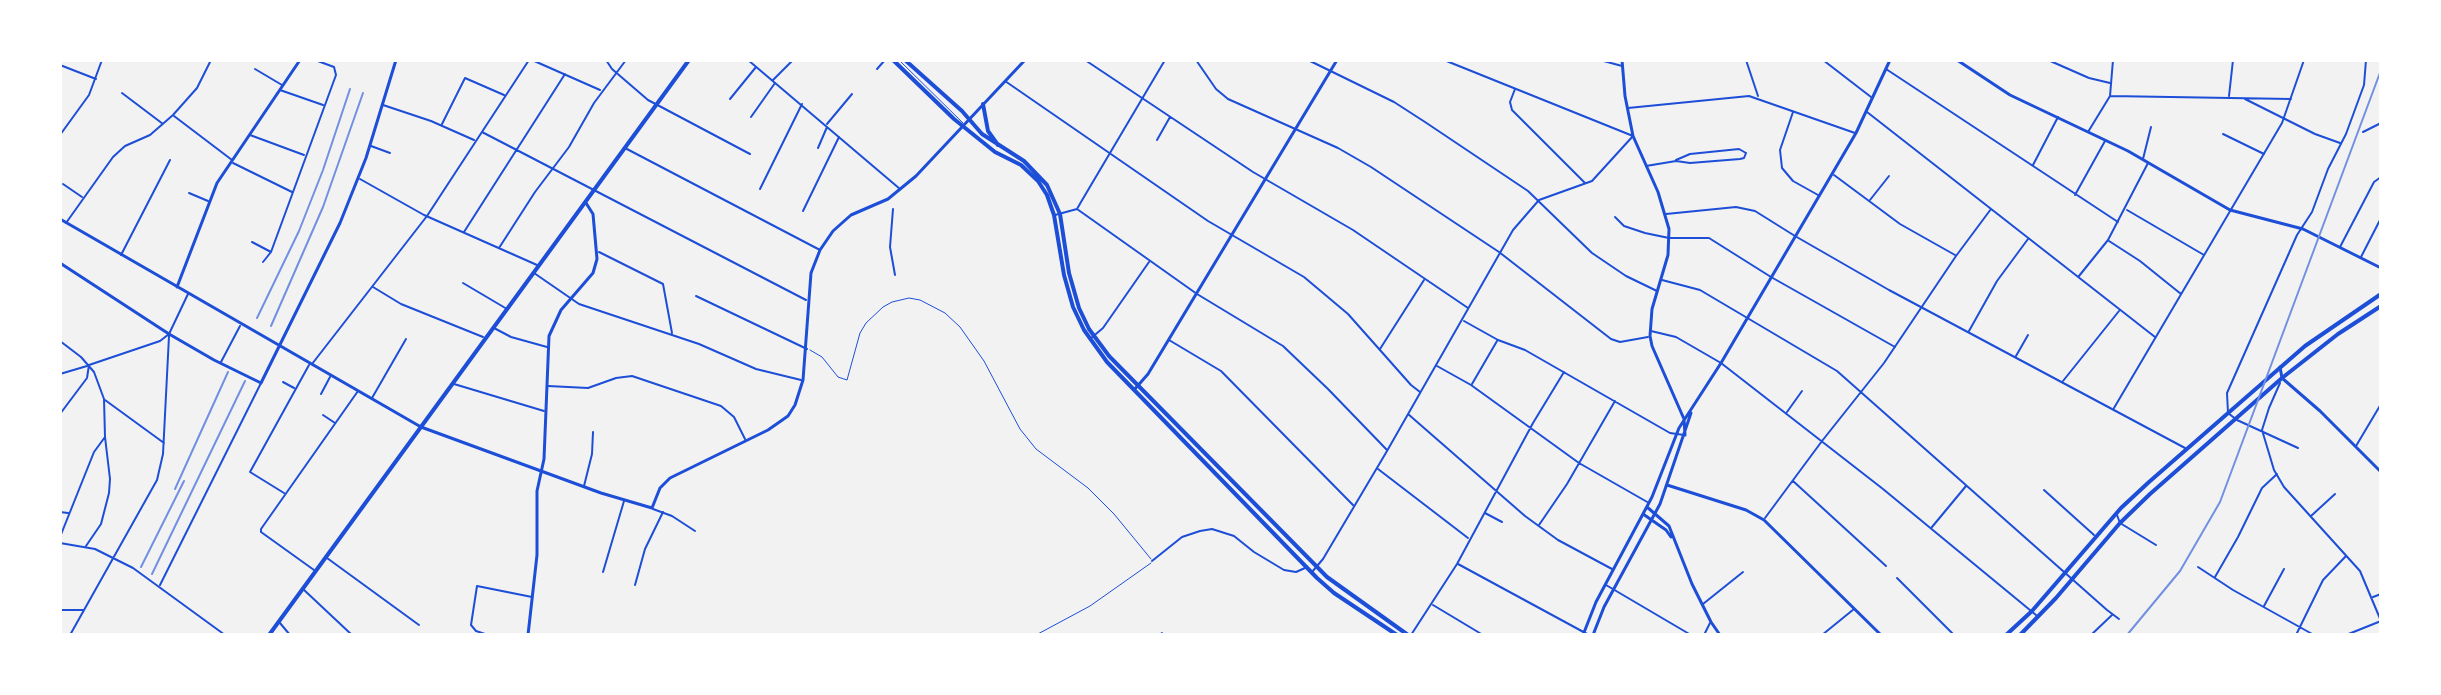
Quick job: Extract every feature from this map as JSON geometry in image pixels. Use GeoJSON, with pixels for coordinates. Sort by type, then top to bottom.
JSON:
{"type":"FeatureCollection","features":[{"type":"Feature","properties":{"kind":"main road"},"geometry":{"type":"LineString","coordinates":[[269,635],[689,60]]}},
{"type":"Feature","properties":{"kind":"main road"},"geometry":{"type":"LineString","coordinates":[[899,60],[985,145],[1033,175],[1057,214]]}},
{"type":"Feature","properties":{"kind":"main road"},"geometry":{"type":"LineString","coordinates":[[899,60],[968,125],[1018,156],[1047,185],[1057,214],[1067,289],[1076,315],[1092,338],[1311,573],[1334,593],[1397,635]]}},
{"type":"Feature","properties":{"kind":"main road"},"geometry":{"type":"LineString","coordinates":[[983,104],[987,130],[999,146]]}},
{"type":"Feature","properties":{"kind":"main road"},"geometry":{"type":"LineString","coordinates":[[2006,635],[2032,611],[2116,514],[2186,449],[2324,332],[2381,294]]}},
{"type":"Feature","properties":{"kind":"main road"},"geometry":{"type":"LineString","coordinates":[[2020,635],[2120,523],[2206,444],[2282,378],[2338,334],[2381,306]]}},
{"type":"Feature","properties":{"kind":"main road"},"geometry":{"type":"LineString","coordinates":[[1136,388],[1317,567],[1343,590],[1409,635]]}},
{"type":"Feature","properties":{"kind":"street"},"geometry":{"type":"LineString","coordinates":[[60,135],[89,95],[102,60]]}},
{"type":"Feature","properties":{"kind":"street"},"geometry":{"type":"LineString","coordinates":[[66,223],[113,157],[125,146],[143,139],[163,125],[197,88],[211,60]]}},
{"type":"Feature","properties":{"kind":"street"},"geometry":{"type":"LineString","coordinates":[[177,287],[217,183],[300,60]]}},
{"type":"Feature","properties":{"kind":"street"},"geometry":{"type":"LineString","coordinates":[[263,262],[271,252],[335,77],[336,69],[315,60]]}},
{"type":"Feature","properties":{"kind":"street"},"geometry":{"type":"LineString","coordinates":[[160,585],[331,242],[359,178],[396,60]]}},
{"type":"Feature","properties":{"kind":"street"},"geometry":{"type":"LineString","coordinates":[[285,494],[250,472],[295,389],[311,364],[427,216],[530,60],[603,91]]}},
{"type":"Feature","properties":{"kind":"street"},"geometry":{"type":"LineString","coordinates":[[606,60],[640,94],[750,154]]}},
{"type":"Feature","properties":{"kind":"street"},"geometry":{"type":"LineString","coordinates":[[499,248],[626,60]]}},
{"type":"Feature","properties":{"kind":"street"},"geometry":{"type":"LineString","coordinates":[[748,60],[900,189]]}},
{"type":"Feature","properties":{"kind":"street"},"geometry":{"type":"LineString","coordinates":[[751,117],[793,60]]}},
{"type":"Feature","properties":{"kind":"street"},"geometry":{"type":"LineString","coordinates":[[877,69],[885,60]]}},
{"type":"Feature","properties":{"kind":"street"},"geometry":{"type":"LineString","coordinates":[[652,508],[660,488],[670,478],[768,430],[788,416],[803,380],[811,273],[820,250],[838,224],[888,199],[900,189],[968,125],[983,104],[1025,60]]}},
{"type":"Feature","properties":{"kind":"street"},"geometry":{"type":"LineString","coordinates":[[1085,60],[1265,179],[1353,230],[1469,308]]}},
{"type":"Feature","properties":{"kind":"street"},"geometry":{"type":"LineString","coordinates":[[1057,214],[1077,209],[1165,60]]}},
{"type":"Feature","properties":{"kind":"street"},"geometry":{"type":"LineString","coordinates":[[1196,60],[1221,94],[1238,105],[1365,162],[1499,252],[1611,339],[1620,342],[1650,334],[1676,337],[1721,363],[1931,528],[2038,617]]}},
{"type":"Feature","properties":{"kind":"street"},"geometry":{"type":"LineString","coordinates":[[1308,60],[1394,102],[1539,200],[1592,253],[1626,276],[1658,291]]}},
{"type":"Feature","properties":{"kind":"street"},"geometry":{"type":"LineString","coordinates":[[1136,388],[1169,340],[1337,60]]}},
{"type":"Feature","properties":{"kind":"street"},"geometry":{"type":"LineString","coordinates":[[1444,60],[1633,136]]}},
{"type":"Feature","properties":{"kind":"street"},"geometry":{"type":"LineString","coordinates":[[1600,60],[1622,67]]}},
{"type":"Feature","properties":{"kind":"street"},"geometry":{"type":"LineString","coordinates":[[1622,60],[1633,136],[1666,214],[1668,255],[1652,309],[1650,334],[1652,346],[1684,419],[1685,435]]}},
{"type":"Feature","properties":{"kind":"street"},"geometry":{"type":"LineString","coordinates":[[1746,60],[1758,98]]}},
{"type":"Feature","properties":{"kind":"street"},"geometry":{"type":"LineString","coordinates":[[1823,60],[1872,98]]}},
{"type":"Feature","properties":{"kind":"street"},"geometry":{"type":"LineString","coordinates":[[1583,634],[1605,584],[1648,505],[1684,419],[1721,363],[1856,133],[1890,60]]}},
{"type":"Feature","properties":{"kind":"street"},"geometry":{"type":"LineString","coordinates":[[1957,60],[1970,65],[2010,95],[2105,140],[2230,210],[2303,229],[2381,268]]}},
{"type":"Feature","properties":{"kind":"street"},"geometry":{"type":"LineString","coordinates":[[2048,60],[2111,84]]}},
{"type":"Feature","properties":{"kind":"street"},"geometry":{"type":"LineString","coordinates":[[2087,133],[2110,96],[2113,60]]}},
{"type":"Feature","properties":{"kind":"street"},"geometry":{"type":"LineString","coordinates":[[2229,97],[2233,60]]}},
{"type":"Feature","properties":{"kind":"street"},"geometry":{"type":"LineString","coordinates":[[2114,409],[2264,154],[2284,117],[2304,60]]}},
{"type":"Feature","properties":{"kind":"street"},"geometry":{"type":"LineString","coordinates":[[2298,448],[2237,420],[2228,413],[2227,399],[2229,388],[2297,235],[2303,229],[2341,144],[2364,85],[2366,60]]}},
{"type":"Feature","properties":{"kind":"street"},"geometry":{"type":"LineString","coordinates":[[60,65],[96,79]]}},
{"type":"Feature","properties":{"kind":"street"},"geometry":{"type":"LineString","coordinates":[[730,99],[756,67]]}},
{"type":"Feature","properties":{"kind":"street"},"geometry":{"type":"LineString","coordinates":[[255,69],[281,88],[324,106]]}},
{"type":"Feature","properties":{"kind":"street"},"geometry":{"type":"LineString","coordinates":[[1886,69],[2118,222]]}},
{"type":"Feature","properties":{"kind":"street"},"geometry":{"type":"LineString","coordinates":[[463,232],[565,74]]}},
{"type":"Feature","properties":{"kind":"street"},"geometry":{"type":"LineString","coordinates":[[441,125],[465,78],[505,96]]}},
{"type":"Feature","properties":{"kind":"street"},"geometry":{"type":"LineString","coordinates":[[1005,81],[1231,235],[1304,277],[1348,314],[1421,393]]}},
{"type":"Feature","properties":{"kind":"street"},"geometry":{"type":"LineString","coordinates":[[1515,88],[1510,102],[1512,110],[1587,184]]}},
{"type":"Feature","properties":{"kind":"street"},"geometry":{"type":"LineString","coordinates":[[122,93],[163,125]]}},
{"type":"Feature","properties":{"kind":"street"},"geometry":{"type":"LineString","coordinates":[[818,148],[827,125],[852,94]]}},
{"type":"Feature","properties":{"kind":"street"},"geometry":{"type":"LineString","coordinates":[[1627,108],[1736,96],[1758,98],[1856,133]]}},
{"type":"Feature","properties":{"kind":"street"},"geometry":{"type":"LineString","coordinates":[[2110,96],[2291,99]]}},
{"type":"Feature","properties":{"kind":"street"},"geometry":{"type":"LineString","coordinates":[[2243,98],[2341,144]]}},
{"type":"Feature","properties":{"kind":"street"},"geometry":{"type":"LineString","coordinates":[[760,189],[802,104]]}},
{"type":"Feature","properties":{"kind":"street"},"geometry":{"type":"LineString","coordinates":[[382,105],[441,125],[476,141]]}},
{"type":"Feature","properties":{"kind":"street"},"geometry":{"type":"LineString","coordinates":[[1866,111],[2156,338]]}},
{"type":"Feature","properties":{"kind":"street"},"geometry":{"type":"LineString","coordinates":[[1793,112],[1780,150],[1782,168],[1793,181],[1820,195]]}},
{"type":"Feature","properties":{"kind":"street"},"geometry":{"type":"LineString","coordinates":[[173,115],[231,161],[293,192]]}},
{"type":"Feature","properties":{"kind":"street"},"geometry":{"type":"LineString","coordinates":[[1157,140],[1170,117]]}},
{"type":"Feature","properties":{"kind":"street"},"geometry":{"type":"LineString","coordinates":[[2032,166],[2058,117]]}},
{"type":"Feature","properties":{"kind":"street"},"geometry":{"type":"LineString","coordinates":[[2363,132],[2381,123]]}},
{"type":"Feature","properties":{"kind":"street"},"geometry":{"type":"LineString","coordinates":[[2143,160],[2151,127]]}},
{"type":"Feature","properties":{"kind":"street"},"geometry":{"type":"LineString","coordinates":[[482,132],[808,301]]}},
{"type":"Feature","properties":{"kind":"street"},"geometry":{"type":"LineString","coordinates":[[249,134],[307,155]]}},
{"type":"Feature","properties":{"kind":"street"},"geometry":{"type":"LineString","coordinates":[[2223,134],[2264,154]]}},
{"type":"Feature","properties":{"kind":"street"},"geometry":{"type":"LineString","coordinates":[[803,211],[839,136]]}},
{"type":"Feature","properties":{"kind":"street"},"geometry":{"type":"LineString","coordinates":[[1311,573],[1377,468],[1499,252],[1524,214],[1539,200],[1587,184],[1633,136]]}},
{"type":"Feature","properties":{"kind":"street"},"geometry":{"type":"LineString","coordinates":[[2075,195],[2105,140]]}},
{"type":"Feature","properties":{"kind":"street"},"geometry":{"type":"LineString","coordinates":[[370,145],[390,153]]}},
{"type":"Feature","properties":{"kind":"street"},"geometry":{"type":"LineString","coordinates":[[624,147],[820,250]]}},
{"type":"Feature","properties":{"kind":"street"},"geometry":{"type":"LineString","coordinates":[[1645,166],[1676,161],[1690,163],[1740,159],[1746,153],[1739,149],[1690,154],[1676,161]]}},
{"type":"Feature","properties":{"kind":"street"},"geometry":{"type":"LineString","coordinates":[[121,255],[170,160]]}},
{"type":"Feature","properties":{"kind":"street"},"geometry":{"type":"LineString","coordinates":[[2078,277],[2108,240],[2148,163]]}},
{"type":"Feature","properties":{"kind":"street"},"geometry":{"type":"LineString","coordinates":[[1832,174],[1900,224],[1956,256]]}},
{"type":"Feature","properties":{"kind":"street"},"geometry":{"type":"LineString","coordinates":[[1869,201],[1889,176]]}},
{"type":"Feature","properties":{"kind":"street"},"geometry":{"type":"LineString","coordinates":[[2340,247],[2374,182],[2381,177]]}},
{"type":"Feature","properties":{"kind":"street"},"geometry":{"type":"LineString","coordinates":[[359,178],[427,216],[538,266]]}},
{"type":"Feature","properties":{"kind":"street"},"geometry":{"type":"LineString","coordinates":[[63,184],[83,198]]}},
{"type":"Feature","properties":{"kind":"street"},"geometry":{"type":"LineString","coordinates":[[189,193],[210,202]]}},
{"type":"Feature","properties":{"kind":"street"},"geometry":{"type":"LineString","coordinates":[[528,635],[537,555],[537,491],[542,471],[548,347],[554,321],[593,273],[598,252],[593,214],[585,202]]}},
{"type":"Feature","properties":{"kind":"street"},"geometry":{"type":"LineString","coordinates":[[1666,214],[1749,208],[1923,308],[2186,449]]}},
{"type":"Feature","properties":{"kind":"street"},"geometry":{"type":"LineString","coordinates":[[893,209],[890,247],[895,275]]}},
{"type":"Feature","properties":{"kind":"street"},"geometry":{"type":"LineString","coordinates":[[1077,209],[1197,294],[1283,346],[1387,451]]}},
{"type":"Feature","properties":{"kind":"street"},"geometry":{"type":"LineString","coordinates":[[1764,520],[1896,347],[1991,209]]}},
{"type":"Feature","properties":{"kind":"street"},"geometry":{"type":"LineString","coordinates":[[2126,209],[2205,256]]}},
{"type":"Feature","properties":{"kind":"street"},"geometry":{"type":"LineString","coordinates":[[1615,217],[1631,230],[1669,238],[1709,238],[1771,277],[1896,347]]}},
{"type":"Feature","properties":{"kind":"street"},"geometry":{"type":"LineString","coordinates":[[2361,258],[2381,218]]}},
{"type":"Feature","properties":{"kind":"street"},"geometry":{"type":"LineString","coordinates":[[60,219],[421,427],[583,487],[663,512],[695,531]]}},
{"type":"Feature","properties":{"kind":"street"},"geometry":{"type":"LineString","coordinates":[[1968,332],[1986,298],[2029,238]]}},
{"type":"Feature","properties":{"kind":"street"},"geometry":{"type":"LineString","coordinates":[[2108,240],[2181,294]]}},
{"type":"Feature","properties":{"kind":"street"},"geometry":{"type":"LineString","coordinates":[[252,242],[271,252]]}},
{"type":"Feature","properties":{"kind":"street"},"geometry":{"type":"LineString","coordinates":[[598,252],[663,284],[672,335]]}},
{"type":"Feature","properties":{"kind":"street"},"geometry":{"type":"LineString","coordinates":[[1092,338],[1103,328],[1149,261]]}},
{"type":"Feature","properties":{"kind":"street"},"geometry":{"type":"LineString","coordinates":[[60,263],[169,334],[261,383]]}},
{"type":"Feature","properties":{"kind":"street"},"geometry":{"type":"LineString","coordinates":[[533,272],[571,300],[589,308],[699,344],[756,369],[803,380]]}},
{"type":"Feature","properties":{"kind":"street"},"geometry":{"type":"LineString","coordinates":[[1379,350],[1425,278]]}},
{"type":"Feature","properties":{"kind":"street"},"geometry":{"type":"LineString","coordinates":[[1662,280],[1700,290],[1837,371],[2119,619]]}},
{"type":"Feature","properties":{"kind":"street"},"geometry":{"type":"LineString","coordinates":[[463,283],[507,309]]}},
{"type":"Feature","properties":{"kind":"street"},"geometry":{"type":"LineString","coordinates":[[372,286],[401,304],[486,338]]}},
{"type":"Feature","properties":{"kind":"street"},"geometry":{"type":"LineString","coordinates":[[70,635],[157,480],[164,443],[169,334],[188,294]]}},
{"type":"Feature","properties":{"kind":"street"},"geometry":{"type":"LineString","coordinates":[[696,296],[807,349]]}},
{"type":"Feature","properties":{"kind":"street"},"geometry":{"type":"LineString","coordinates":[[2062,382],[2120,309]]}},
{"type":"Feature","properties":{"kind":"street"},"geometry":{"type":"LineString","coordinates":[[1463,320],[1498,340],[1525,350],[1676,435],[1685,435]]}},
{"type":"Feature","properties":{"kind":"street"},"geometry":{"type":"LineString","coordinates":[[220,363],[241,324]]}},
{"type":"Feature","properties":{"kind":"street"},"geometry":{"type":"LineString","coordinates":[[494,328],[511,337],[548,347]]}},
{"type":"Feature","properties":{"kind":"street"},"geometry":{"type":"LineString","coordinates":[[60,374],[160,341],[169,334]]}},
{"type":"Feature","properties":{"kind":"street"},"geometry":{"type":"LineString","coordinates":[[2015,357],[2028,335]]}},
{"type":"Feature","properties":{"kind":"street"},"geometry":{"type":"LineString","coordinates":[[372,399],[406,339]]}},
{"type":"Feature","properties":{"kind":"street"},"geometry":{"type":"LineString","coordinates":[[1169,340],[1221,371],[1354,506]]}},
{"type":"Feature","properties":{"kind":"street"},"geometry":{"type":"LineString","coordinates":[[1471,385],[1498,340]]}},
{"type":"Feature","properties":{"kind":"street"},"geometry":{"type":"LineString","coordinates":[[60,341],[89,365],[104,399],[109,493],[101,524],[86,546]]}},
{"type":"Feature","properties":{"kind":"street"},"geometry":{"type":"LineString","coordinates":[[60,414],[87,378],[89,365]]}},
{"type":"Feature","properties":{"kind":"street"},"geometry":{"type":"LineString","coordinates":[[1436,365],[1471,385],[1579,463],[1648,505],[1669,526],[1672,539]]}},
{"type":"Feature","properties":{"kind":"street"},"geometry":{"type":"LineString","coordinates":[[2280,367],[2282,378],[2262,430],[2267,451],[2284,487],[2364,577],[2381,621],[2346,635]]}},
{"type":"Feature","properties":{"kind":"street"},"geometry":{"type":"LineString","coordinates":[[1409,635],[1457,564],[1564,372]]}},
{"type":"Feature","properties":{"kind":"street"},"geometry":{"type":"LineString","coordinates":[[321,394],[331,376]]}},
{"type":"Feature","properties":{"kind":"street"},"geometry":{"type":"LineString","coordinates":[[547,386],[588,388],[632,376],[721,406],[734,417],[746,441]]}},
{"type":"Feature","properties":{"kind":"street"},"geometry":{"type":"LineString","coordinates":[[2282,378],[2381,472]]}},
{"type":"Feature","properties":{"kind":"street"},"geometry":{"type":"LineString","coordinates":[[283,382],[295,389]]}},
{"type":"Feature","properties":{"kind":"street"},"geometry":{"type":"LineString","coordinates":[[453,383],[545,411]]}},
{"type":"Feature","properties":{"kind":"street"},"geometry":{"type":"LineString","coordinates":[[315,571],[261,532],[264,523],[358,391]]}},
{"type":"Feature","properties":{"kind":"street"},"geometry":{"type":"LineString","coordinates":[[1786,413],[1802,391]]}},
{"type":"Feature","properties":{"kind":"street"},"geometry":{"type":"LineString","coordinates":[[104,399],[164,443]]}},
{"type":"Feature","properties":{"kind":"street"},"geometry":{"type":"LineString","coordinates":[[1538,526],[1615,401]]}},
{"type":"Feature","properties":{"kind":"street"},"geometry":{"type":"LineString","coordinates":[[2356,447],[2381,404]]}},
{"type":"Feature","properties":{"kind":"street"},"geometry":{"type":"LineString","coordinates":[[1457,564],[1583,634],[1591,635],[1656,513],[1692,410]]}},
{"type":"Feature","properties":{"kind":"street"},"geometry":{"type":"LineString","coordinates":[[1408,414],[1538,526],[1613,570]]}},
{"type":"Feature","properties":{"kind":"street"},"geometry":{"type":"LineString","coordinates":[[323,415],[336,424]]}},
{"type":"Feature","properties":{"kind":"street"},"geometry":{"type":"LineString","coordinates":[[583,487],[591,461],[593,432]]}},
{"type":"Feature","properties":{"kind":"street"},"geometry":{"type":"LineString","coordinates":[[60,537],[94,452],[105,437]]}},
{"type":"Feature","properties":{"kind":"street"},"geometry":{"type":"LineString","coordinates":[[1377,468],[1470,539]]}},
{"type":"Feature","properties":{"kind":"street"},"geometry":{"type":"LineString","coordinates":[[2215,578],[2262,488],[2277,474]]}},
{"type":"Feature","properties":{"kind":"street"},"geometry":{"type":"LineString","coordinates":[[1792,480],[1886,566]]}},
{"type":"Feature","properties":{"kind":"street"},"geometry":{"type":"LineString","coordinates":[[1667,485],[1738,507],[1764,520],[1881,635]]}},
{"type":"Feature","properties":{"kind":"street"},"geometry":{"type":"LineString","coordinates":[[1931,528],[1966,486]]}},
{"type":"Feature","properties":{"kind":"street"},"geometry":{"type":"LineString","coordinates":[[2044,490],[2096,536]]}},
{"type":"Feature","properties":{"kind":"street"},"geometry":{"type":"LineString","coordinates":[[2310,517],[2335,494]]}},
{"type":"Feature","properties":{"kind":"street"},"geometry":{"type":"LineString","coordinates":[[603,572],[624,500]]}},
{"type":"Feature","properties":{"kind":"street"},"geometry":{"type":"LineString","coordinates":[[60,512],[70,513]]}},
{"type":"Feature","properties":{"kind":"street"},"geometry":{"type":"LineString","coordinates":[[635,585],[645,549],[663,512]]}},
{"type":"Feature","properties":{"kind":"street"},"geometry":{"type":"LineString","coordinates":[[1484,512],[1502,522]]}},
{"type":"Feature","properties":{"kind":"street"},"geometry":{"type":"LineString","coordinates":[[1643,514],[1666,530],[1672,539],[1702,605],[1720,635]]}},
{"type":"Feature","properties":{"kind":"street"},"geometry":{"type":"LineString","coordinates":[[2116,514],[2120,523],[2156,545]]}},
{"type":"Feature","properties":{"kind":"street"},"geometry":{"type":"LineString","coordinates":[[1152,561],[1182,537],[1212,529],[1231,534],[1284,570],[1296,572],[1306,568]]}},
{"type":"Feature","properties":{"kind":"street"},"geometry":{"type":"LineString","coordinates":[[60,543],[86,546],[133,568],[225,635]]}},
{"type":"Feature","properties":{"kind":"street"},"geometry":{"type":"LineString","coordinates":[[2296,635],[2323,580],[2347,556]]}},
{"type":"Feature","properties":{"kind":"street"},"geometry":{"type":"LineString","coordinates":[[326,557],[419,625]]}},
{"type":"Feature","properties":{"kind":"street"},"geometry":{"type":"LineString","coordinates":[[2198,567],[2314,635]]}},
{"type":"Feature","properties":{"kind":"street"},"geometry":{"type":"LineString","coordinates":[[2264,607],[2284,569]]}},
{"type":"Feature","properties":{"kind":"street"},"geometry":{"type":"LineString","coordinates":[[1702,605],[1743,572]]}},
{"type":"Feature","properties":{"kind":"street"},"geometry":{"type":"LineString","coordinates":[[1897,578],[1954,635]]}},
{"type":"Feature","properties":{"kind":"street"},"geometry":{"type":"LineString","coordinates":[[1605,584],[1691,635]]}},
{"type":"Feature","properties":{"kind":"street"},"geometry":{"type":"LineString","coordinates":[[488,635],[476,631],[471,625],[475,587],[532,597]]}},
{"type":"Feature","properties":{"kind":"street"},"geometry":{"type":"LineString","coordinates":[[303,588],[352,635]]}},
{"type":"Feature","properties":{"kind":"street"},"geometry":{"type":"LineString","coordinates":[[2372,597],[2381,594]]}},
{"type":"Feature","properties":{"kind":"street"},"geometry":{"type":"LineString","coordinates":[[1431,604],[1483,635]]}},
{"type":"Feature","properties":{"kind":"street"},"geometry":{"type":"LineString","coordinates":[[1822,635],[1854,609]]}},
{"type":"Feature","properties":{"kind":"street"},"geometry":{"type":"LineString","coordinates":[[60,610],[83,610]]}},
{"type":"Feature","properties":{"kind":"street"},"geometry":{"type":"LineString","coordinates":[[2091,635],[2112,615]]}},
{"type":"Feature","properties":{"kind":"street"},"geometry":{"type":"LineString","coordinates":[[278,621],[290,635]]}},
{"type":"Feature","properties":{"kind":"street"},"geometry":{"type":"LineString","coordinates":[[1704,635],[1711,622]]}},
{"type":"Feature","properties":{"kind":"lane"},"geometry":{"type":"LineString","coordinates":[[899,60],[968,125]]}},
{"type":"Feature","properties":{"kind":"lane"},"geometry":{"type":"LineString","coordinates":[[807,349],[820,355],[840,379],[847,380],[856,344],[866,323],[892,302],[909,298],[920,300],[945,313],[960,327],[984,361],[1020,429],[1036,449],[1088,488],[1114,514],[1152,561],[1090,606],[1036,635]]}},
{"type":"Feature","properties":{"kind":"railway"},"geometry":{"type":"LineString","coordinates":[[2127,635],[2180,571],[2220,502],[2381,70]]}},
{"type":"Feature","properties":{"kind":"railway"},"geometry":{"type":"LineString","coordinates":[[257,318],[299,231],[350,89]]}},
{"type":"Feature","properties":{"kind":"railway"},"geometry":{"type":"LineString","coordinates":[[271,326],[323,207],[363,93]]}},
{"type":"Feature","properties":{"kind":"railway"},"geometry":{"type":"LineString","coordinates":[[175,489],[228,372]]}},
{"type":"Feature","properties":{"kind":"railway"},"geometry":{"type":"LineString","coordinates":[[152,574],[245,381]]}},
{"type":"Feature","properties":{"kind":"railway"},"geometry":{"type":"LineString","coordinates":[[141,567],[184,481]]}}]}
